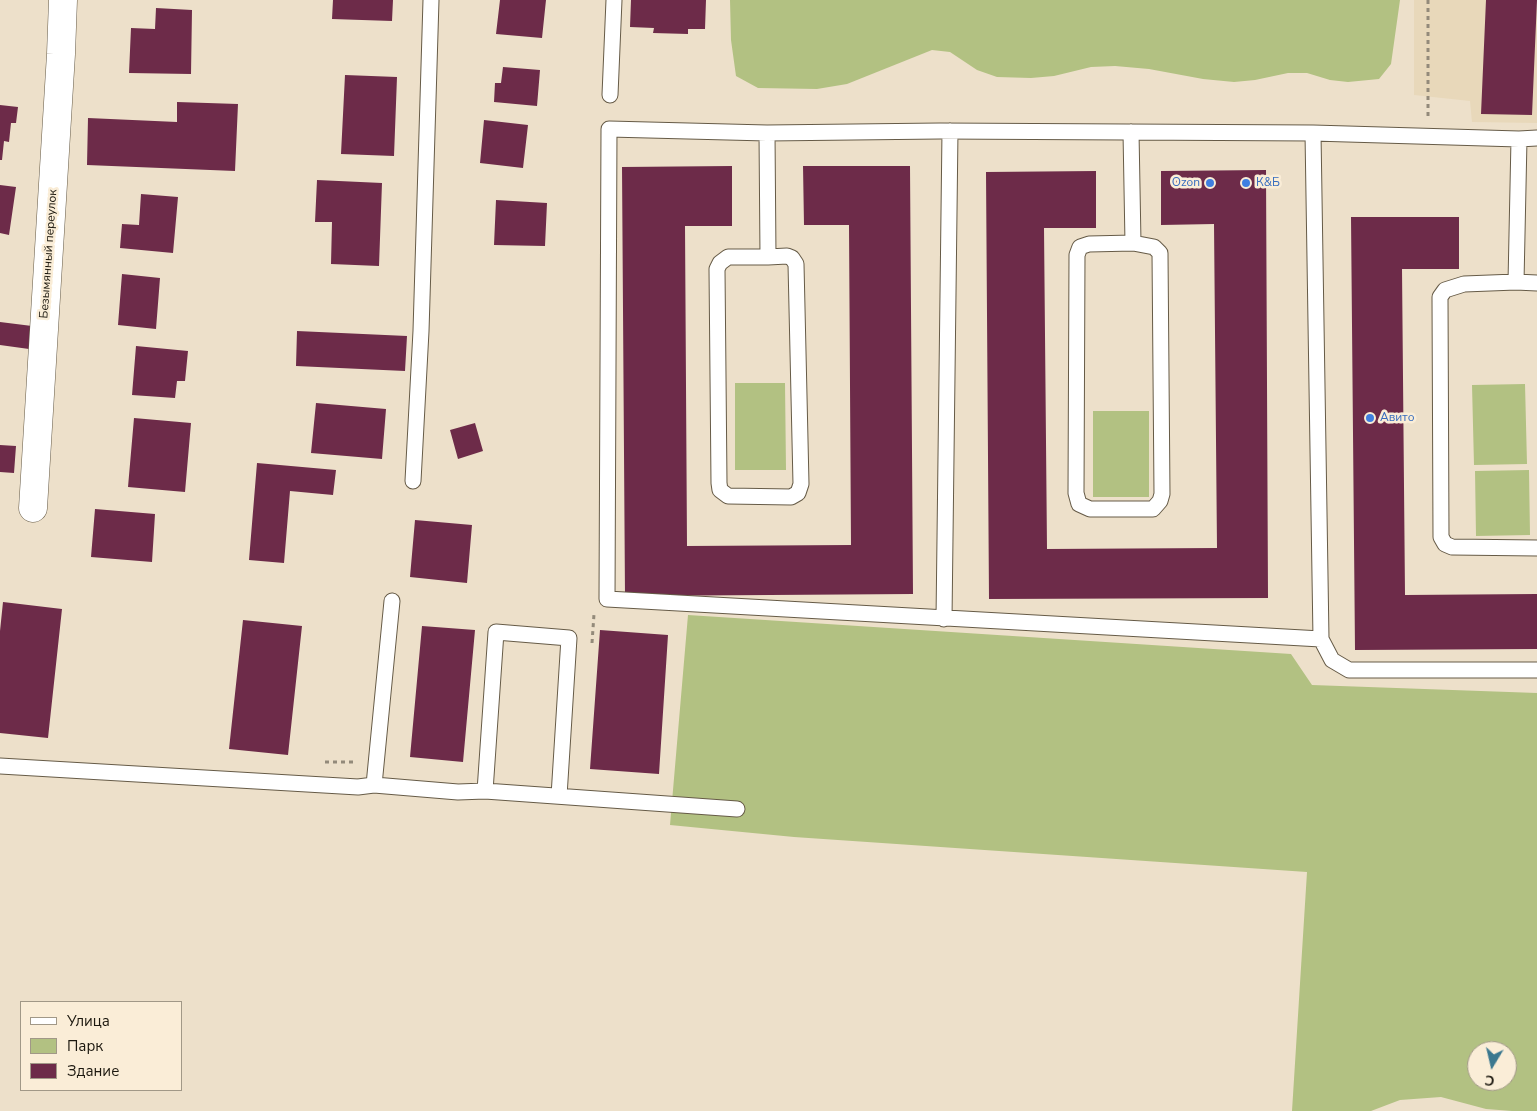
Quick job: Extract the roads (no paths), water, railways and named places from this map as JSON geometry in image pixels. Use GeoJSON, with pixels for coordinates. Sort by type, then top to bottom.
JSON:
{"type":"FeatureCollection","features":[{"type":"Feature","properties":{"kind":"street","name":"Безымянный переулок"},"geometry":{"type":"LineString","coordinates":[[33,508],[62,54],[63,0]]}},
{"type":"Feature","properties":{"kind":"lane"},"geometry":{"type":"LineString","coordinates":[[413,482],[421,321],[431,0]]}},
{"type":"Feature","properties":{"kind":"lane"},"geometry":{"type":"LineString","coordinates":[[610,95],[614,0]]}},
{"type":"Feature","properties":{"kind":"lane"},"geometry":{"type":"LineString","coordinates":[[1321,639],[606,599],[609,129],[767,133],[950,131],[1313,133],[1537,138]]}},
{"type":"Feature","properties":{"kind":"lane"},"geometry":{"type":"LineString","coordinates":[[944,619],[950,131]]}},
{"type":"Feature","properties":{"kind":"lane"},"geometry":{"type":"LineString","coordinates":[[1132,132],[1133,244]]}},
{"type":"Feature","properties":{"kind":"lane"},"geometry":{"type":"LineString","coordinates":[[767,133],[768,257]]}},
{"type":"Feature","properties":{"kind":"lane"},"geometry":{"type":"LineString","coordinates":[[1313,133],[1321,639],[1332,660],[1349,670],[1537,670]]}},
{"type":"Feature","properties":{"kind":"lane"},"geometry":{"type":"LineString","coordinates":[[1516,282],[1519,139]]}},
{"type":"Feature","properties":{"kind":"lane"},"geometry":{"type":"LineString","coordinates":[[1088,244],[1133,244],[1154,247],[1160,252],[1162,494],[1160,501],[1153,509],[1090,508],[1079,504],[1076,493],[1078,254],[1080,247],[1088,244]]}},
{"type":"Feature","properties":{"kind":"lane"},"geometry":{"type":"LineString","coordinates":[[787,256],[792,258],[796,264],[801,484],[798,493],[791,497],[728,496],[720,490],[719,483],[717,269],[720,263],[728,257],[768,257],[787,256]]}},
{"type":"Feature","properties":{"kind":"lane"},"geometry":{"type":"LineString","coordinates":[[1537,283],[1464,284],[1445,290],[1440,297],[1441,537],[1445,544],[1452,547],[1537,548]]}},
{"type":"Feature","properties":{"kind":"lane"},"geometry":{"type":"LineString","coordinates":[[374,784],[392,601]]}},
{"type":"Feature","properties":{"kind":"lane"},"geometry":{"type":"LineString","coordinates":[[485,791],[496,632],[569,638],[559,796]]}},
{"type":"Feature","properties":{"kind":"lane"},"geometry":{"type":"LineString","coordinates":[[0,766],[358,787],[374,784],[458,792],[485,791],[737,808]]}},
{"type":"Feature","properties":{"kind":"place","name":"Ozon"},"geometry":{"type":"Point","coordinates":[1210,183]}},
{"type":"Feature","properties":{"kind":"place","name":"К&Б"},"geometry":{"type":"Point","coordinates":[1246,183]}},
{"type":"Feature","properties":{"kind":"place","name":"Авито"},"geometry":{"type":"Point","coordinates":[1370,418]}}]}
